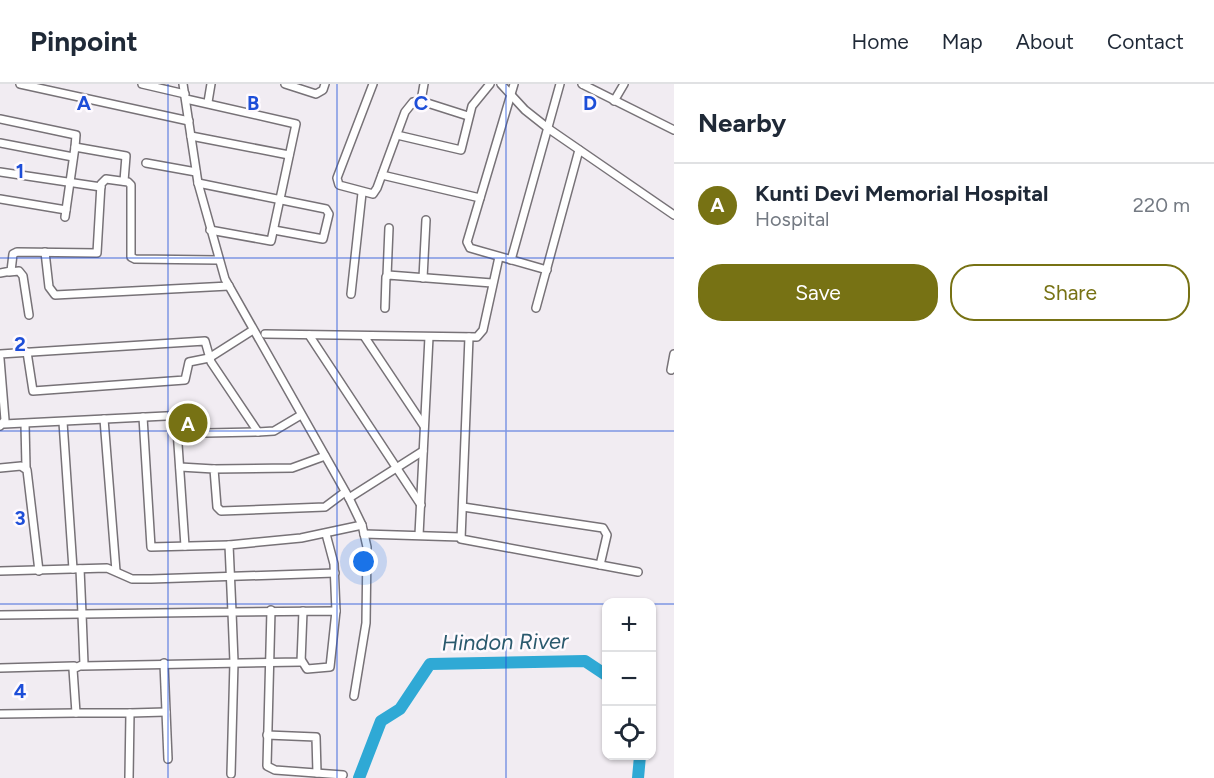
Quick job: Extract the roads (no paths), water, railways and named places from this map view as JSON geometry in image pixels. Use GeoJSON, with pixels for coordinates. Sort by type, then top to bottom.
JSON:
{"type":"FeatureCollection","features":[{"type":"Feature","properties":{"kind":"street"},"geometry":{"type":"LineString","coordinates":[[20,84],[189,121]]}},
{"type":"Feature","properties":{"kind":"street"},"geometry":{"type":"LineString","coordinates":[[141,84],[294,122],[297,126],[271,241],[210,230]]}},
{"type":"Feature","properties":{"kind":"street"},"geometry":{"type":"LineString","coordinates":[[183,84],[198,183],[218,260],[229,286],[362,525],[366,623],[354,696]]}},
{"type":"Feature","properties":{"kind":"street"},"geometry":{"type":"LineString","coordinates":[[208,102],[211,84]]}},
{"type":"Feature","properties":{"kind":"street"},"geometry":{"type":"LineString","coordinates":[[285,84],[316,94],[323,90],[325,84]]}},
{"type":"Feature","properties":{"kind":"street"},"geometry":{"type":"LineString","coordinates":[[373,84],[337,178],[339,185],[362,193],[373,194],[410,104],[421,101],[468,116]]}},
{"type":"Feature","properties":{"kind":"street"},"geometry":{"type":"LineString","coordinates":[[421,101],[424,84]]}},
{"type":"Feature","properties":{"kind":"street"},"geometry":{"type":"LineString","coordinates":[[397,135],[458,152],[465,143],[468,116],[476,99],[490,84]]}},
{"type":"Feature","properties":{"kind":"street"},"geometry":{"type":"LineString","coordinates":[[501,84],[510,95],[549,129],[673,212]]}},
{"type":"Feature","properties":{"kind":"street"},"geometry":{"type":"LineString","coordinates":[[514,84],[468,244],[470,248],[547,270]]}},
{"type":"Feature","properties":{"kind":"street"},"geometry":{"type":"LineString","coordinates":[[511,260],[560,84]]}},
{"type":"Feature","properties":{"kind":"street"},"geometry":{"type":"LineString","coordinates":[[582,84],[674,130]]}},
{"type":"Feature","properties":{"kind":"street"},"geometry":{"type":"LineString","coordinates":[[614,101],[624,84]]}},
{"type":"Feature","properties":{"kind":"street"},"geometry":{"type":"LineString","coordinates":[[0,119],[76,135],[66,214],[0,199]]}},
{"type":"Feature","properties":{"kind":"street"},"geometry":{"type":"LineString","coordinates":[[191,136],[289,155]]}},
{"type":"Feature","properties":{"kind":"street"},"geometry":{"type":"LineString","coordinates":[[0,143],[73,157]]}},
{"type":"Feature","properties":{"kind":"street"},"geometry":{"type":"LineString","coordinates":[[75,147],[126,156],[124,181]]}},
{"type":"Feature","properties":{"kind":"street"},"geometry":{"type":"LineString","coordinates":[[536,308],[579,150]]}},
{"type":"Feature","properties":{"kind":"street"},"geometry":{"type":"LineString","coordinates":[[146,163],[196,172]]}},
{"type":"Feature","properties":{"kind":"street"},"geometry":{"type":"LineString","coordinates":[[0,172],[101,187]]}},
{"type":"Feature","properties":{"kind":"street"},"geometry":{"type":"LineString","coordinates":[[382,175],[480,198]]}},
{"type":"Feature","properties":{"kind":"street"},"geometry":{"type":"LineString","coordinates":[[9,272],[13,254],[97,253],[101,187],[102,180],[106,178],[124,181],[132,188],[131,256],[135,259],[218,260]]}},
{"type":"Feature","properties":{"kind":"street"},"geometry":{"type":"LineString","coordinates":[[198,183],[326,208],[329,214],[323,239],[274,230]]}},
{"type":"Feature","properties":{"kind":"street"},"geometry":{"type":"LineString","coordinates":[[351,294],[362,193]]}},
{"type":"Feature","properties":{"kind":"street"},"geometry":{"type":"LineString","coordinates":[[423,279],[426,220]]}},
{"type":"Feature","properties":{"kind":"street"},"geometry":{"type":"LineString","coordinates":[[385,308],[389,228]]}},
{"type":"Feature","properties":{"kind":"street"},"geometry":{"type":"LineString","coordinates":[[45,252],[51,292],[56,295],[229,286]]}},
{"type":"Feature","properties":{"kind":"street"},"geometry":{"type":"LineString","coordinates":[[265,334],[469,337],[482,334],[499,257]]}},
{"type":"Feature","properties":{"kind":"street"},"geometry":{"type":"LineString","coordinates":[[0,273],[19,272],[23,276],[29,315]]}},
{"type":"Feature","properties":{"kind":"street"},"geometry":{"type":"LineString","coordinates":[[387,276],[492,283]]}},
{"type":"Feature","properties":{"kind":"street"},"geometry":{"type":"LineString","coordinates":[[27,352],[33,391],[185,380],[189,362],[209,358],[253,330]]}},
{"type":"Feature","properties":{"kind":"street"},"geometry":{"type":"LineString","coordinates":[[309,335],[421,506]]}},
{"type":"Feature","properties":{"kind":"street"},"geometry":{"type":"LineString","coordinates":[[364,336],[425,426]]}},
{"type":"Feature","properties":{"kind":"street"},"geometry":{"type":"LineString","coordinates":[[419,535],[429,337]]}},
{"type":"Feature","properties":{"kind":"street"},"geometry":{"type":"LineString","coordinates":[[461,537],[469,337]]}},
{"type":"Feature","properties":{"kind":"street"},"geometry":{"type":"LineString","coordinates":[[0,354],[205,341],[208,342],[209,358],[258,432]]}},
{"type":"Feature","properties":{"kind":"street"},"geometry":{"type":"LineString","coordinates":[[671,370],[674,354]]}},
{"type":"Feature","properties":{"kind":"street"},"geometry":{"type":"LineString","coordinates":[[0,359],[2,425],[186,415]]}},
{"type":"Feature","properties":{"kind":"street"},"geometry":{"type":"LineString","coordinates":[[206,433],[274,431],[301,414]]}},
{"type":"Feature","properties":{"kind":"street"},"geometry":{"type":"LineString","coordinates":[[176,415],[185,546]]}},
{"type":"Feature","properties":{"kind":"street"},"geometry":{"type":"LineString","coordinates":[[143,417],[150,544],[155,548],[229,545],[326,534],[362,525]]}},
{"type":"Feature","properties":{"kind":"street"},"geometry":{"type":"LineString","coordinates":[[104,419],[116,571]]}},
{"type":"Feature","properties":{"kind":"street"},"geometry":{"type":"LineString","coordinates":[[63,422],[82,614],[84,661],[78,666],[76,713]]}},
{"type":"Feature","properties":{"kind":"street"},"geometry":{"type":"LineString","coordinates":[[25,424],[26,467],[39,571]]}},
{"type":"Feature","properties":{"kind":"street"},"geometry":{"type":"LineString","coordinates":[[214,469],[217,507],[221,511],[325,507],[397,468],[423,451]]}},
{"type":"Feature","properties":{"kind":"street"},"geometry":{"type":"LineString","coordinates":[[180,467],[292,468],[325,456]]}},
{"type":"Feature","properties":{"kind":"street"},"geometry":{"type":"LineString","coordinates":[[0,468],[26,467]]}},
{"type":"Feature","properties":{"kind":"street"},"geometry":{"type":"LineString","coordinates":[[463,507],[603,528],[607,535],[600,565]]}},
{"type":"Feature","properties":{"kind":"street"},"geometry":{"type":"LineString","coordinates":[[303,610],[302,661],[307,669],[330,667],[336,610],[335,573],[326,534]]}},
{"type":"Feature","properties":{"kind":"street"},"geometry":{"type":"LineString","coordinates":[[364,534],[461,537],[465,541],[638,572]]}},
{"type":"Feature","properties":{"kind":"street"},"geometry":{"type":"LineString","coordinates":[[229,545],[234,662],[231,774]]}},
{"type":"Feature","properties":{"kind":"street"},"geometry":{"type":"LineString","coordinates":[[0,571],[107,568],[132,579],[335,573]]}},
{"type":"Feature","properties":{"kind":"street"},"geometry":{"type":"LineString","coordinates":[[271,610],[266,763],[270,768],[343,775]]}},
{"type":"Feature","properties":{"kind":"street"},"geometry":{"type":"LineString","coordinates":[[0,615],[336,610]]}},
{"type":"Feature","properties":{"kind":"street"},"geometry":{"type":"LineString","coordinates":[[0,668],[302,661]]}},
{"type":"Feature","properties":{"kind":"street"},"geometry":{"type":"LineString","coordinates":[[164,663],[168,759]]}},
{"type":"Feature","properties":{"kind":"street"},"geometry":{"type":"LineString","coordinates":[[0,714],[166,711]]}},
{"type":"Feature","properties":{"kind":"street"},"geometry":{"type":"LineString","coordinates":[[129,778],[130,713]]}},
{"type":"Feature","properties":{"kind":"street"},"geometry":{"type":"LineString","coordinates":[[267,735],[316,737],[317,773]]}},
{"type":"Feature","properties":{"kind":"waterway","name":"Hindon River"},"geometry":{"type":"LineString","coordinates":[[359,778],[381,721],[400,709],[430,664],[585,661],[602,672]]}},
{"type":"Feature","properties":{"kind":"waterway","name":"Hindon River"},"geometry":{"type":"LineString","coordinates":[[638,778],[640,760]]}},
{"type":"Feature","properties":{"kind":"place","name":"Kunti Devi Memorial Hospital"},"geometry":{"type":"Point","coordinates":[188,423]}}]}
